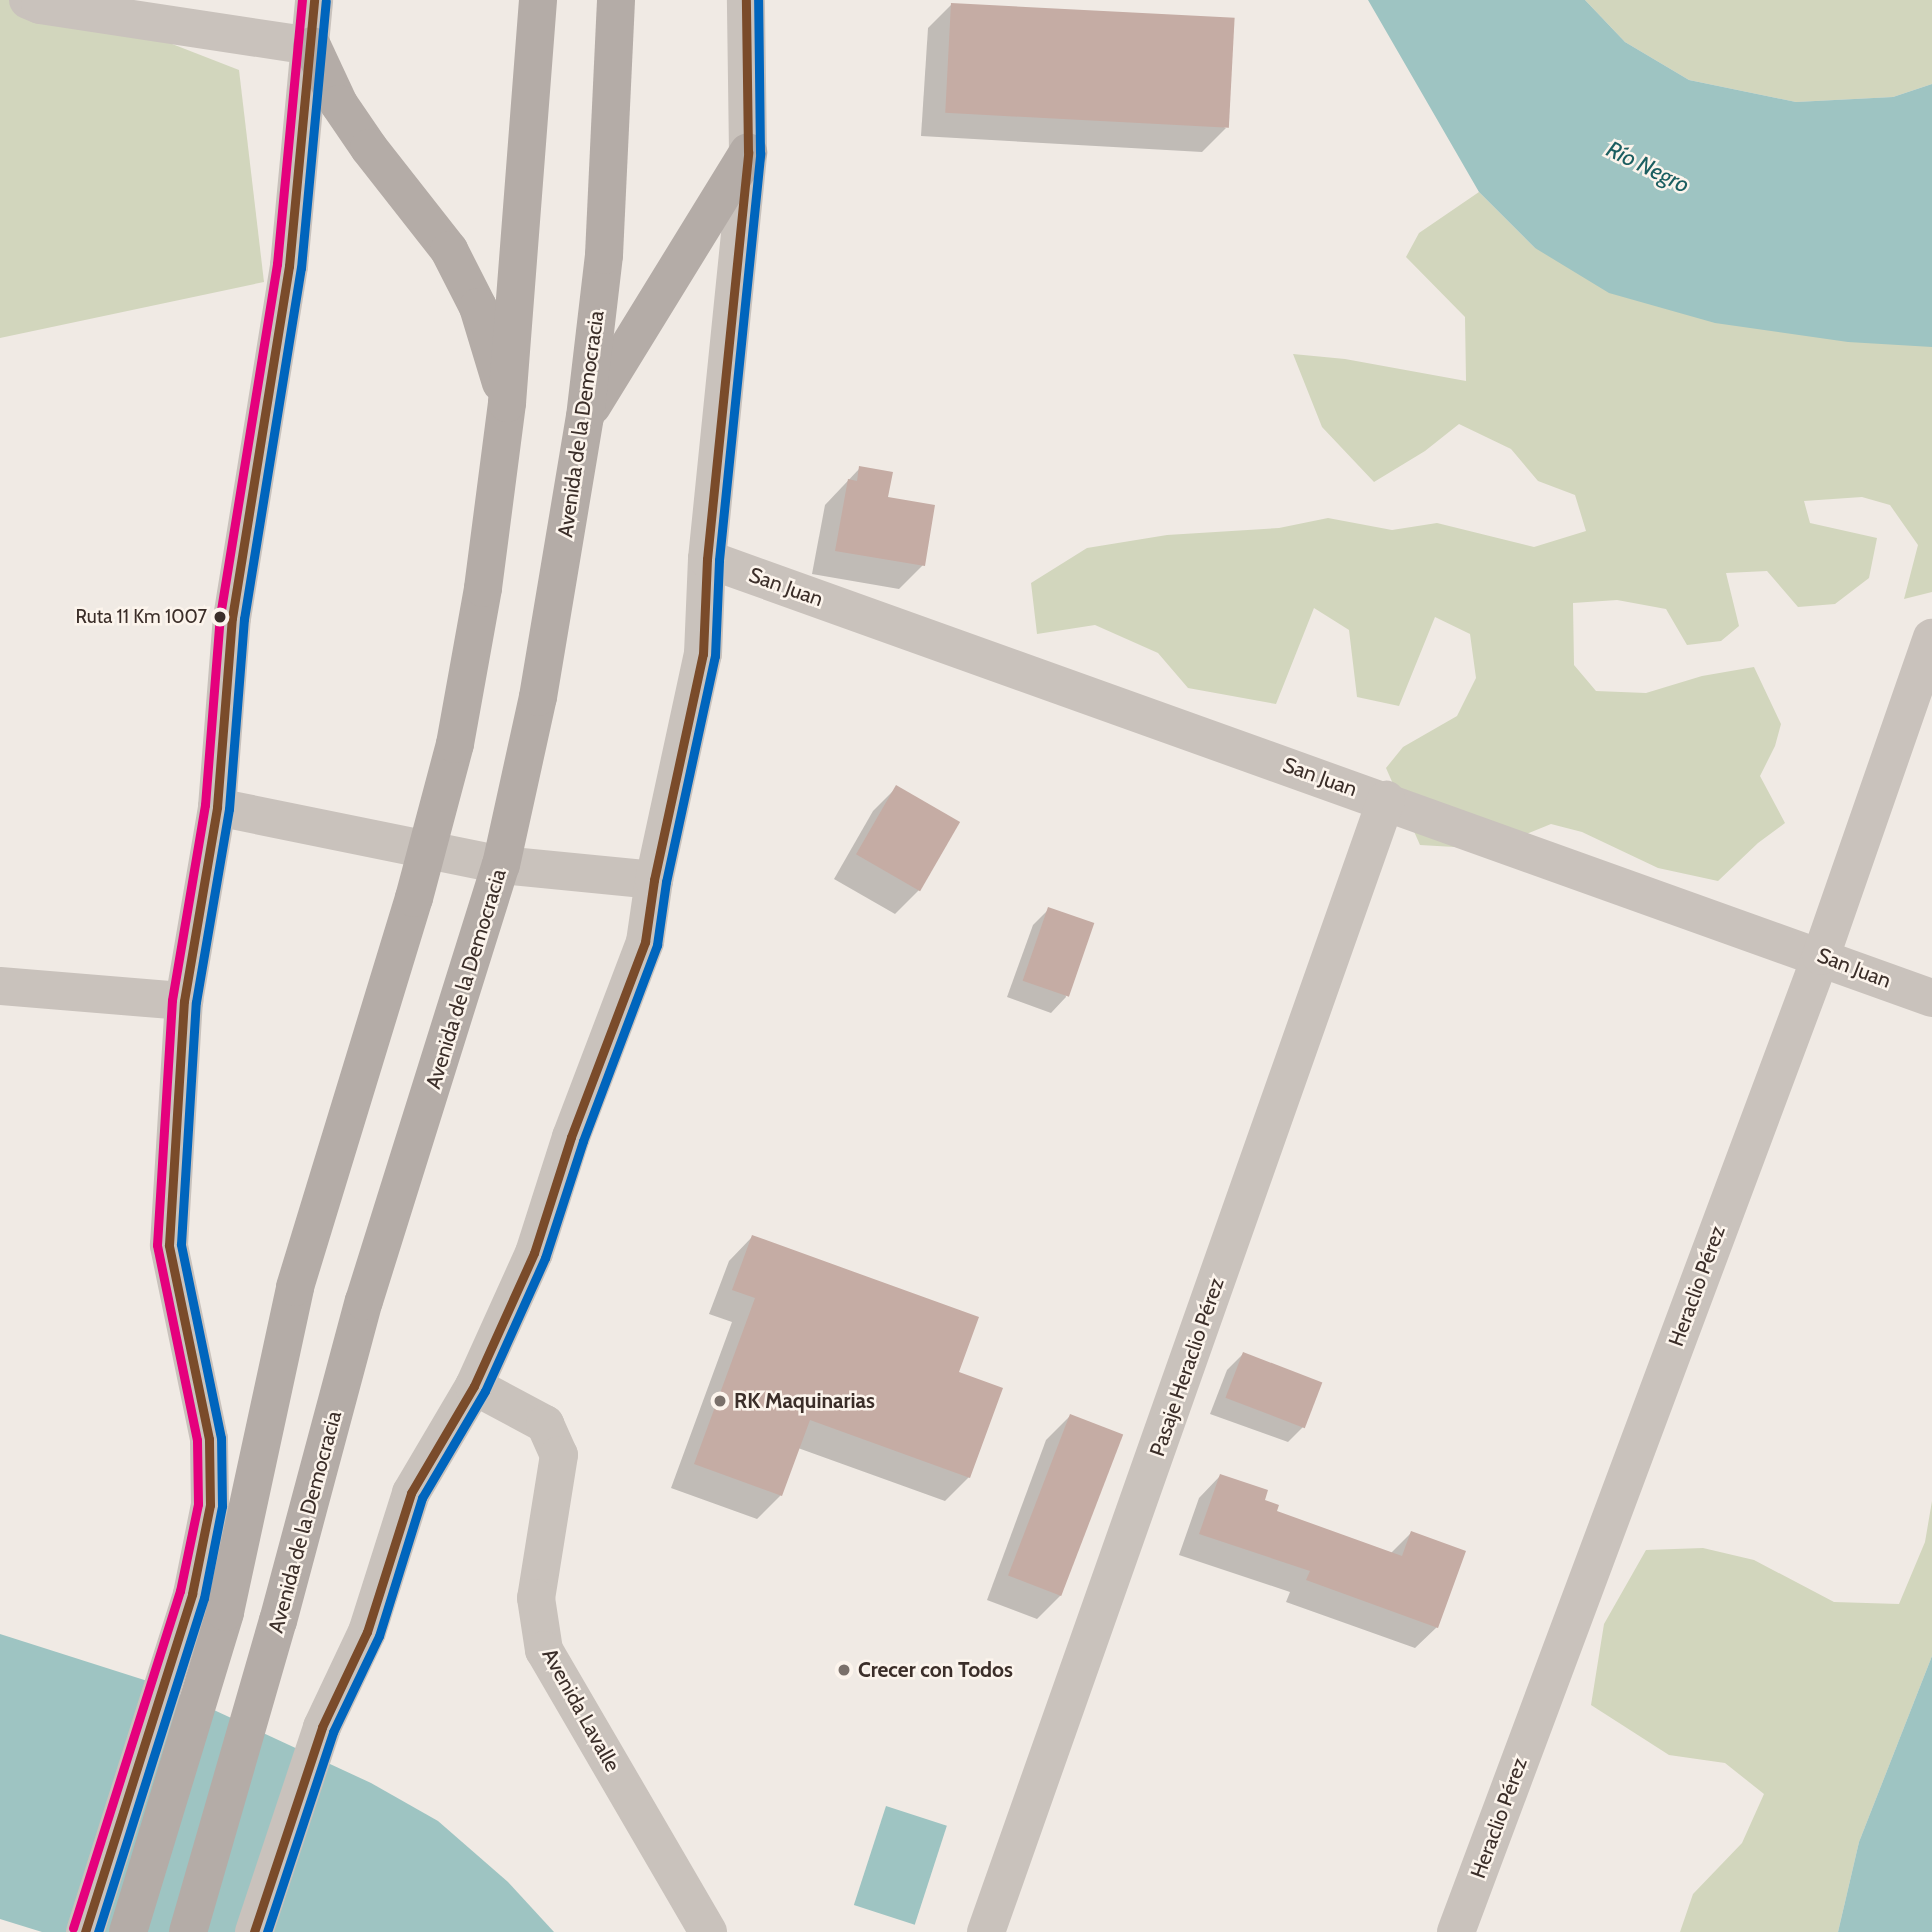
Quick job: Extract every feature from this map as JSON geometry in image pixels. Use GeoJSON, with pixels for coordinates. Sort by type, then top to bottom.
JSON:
{"type":"FeatureCollection","features":[{"type":"Feature","properties":{"kind":"highway"},"geometry":{"type":"LineString","coordinates":[[128,1932],[225,1612],[295,1287],[427,849],[454,744],[478,614],[507,403],[538,0]]}},
{"type":"Feature","properties":{"kind":"highway","name":"Avenida de la Democracia"},"geometry":{"type":"LineString","coordinates":[[188,1932],[278,1621],[364,1301],[502,865],[538,697],[585,417],[604,255],[616,0]]}},
{"type":"Feature","properties":{"kind":"highway"},"geometry":{"type":"LineString","coordinates":[[312,46],[339,104],[369,148],[449,250],[478,307],[507,403]]}},
{"type":"Feature","properties":{"kind":"highway"},"geometry":{"type":"LineString","coordinates":[[585,417],[748,152]]}},
{"type":"Feature","properties":{"kind":"street"},"geometry":{"type":"LineString","coordinates":[[28,0],[40,5],[312,46]]}},
{"type":"Feature","properties":{"kind":"street"},"geometry":{"type":"LineString","coordinates":[[85,1932],[192,1594],[210,1505],[209,1439],[169,1245],[184,1001],[218,807],[232,618],[289,266],[312,46],[313,0]]}},
{"type":"Feature","properties":{"kind":"street"},"geometry":{"type":"LineString","coordinates":[[254,1932],[322,1727],[366,1632],[411,1493],[474,1386],[534,1253],[571,1137],[645,942],[654,880],[703,654],[708,559],[748,152],[746,0]]}},
{"type":"Feature","properties":{"kind":"street","name":"San Juan"},"geometry":{"type":"LineString","coordinates":[[708,559],[1932,998]]}},
{"type":"Feature","properties":{"kind":"street","name":"Heraclio Pérez"},"geometry":{"type":"LineString","coordinates":[[1456,1932],[1821,956],[1932,638]]}},
{"type":"Feature","properties":{"kind":"street","name":"Pasaje Heraclio Pérez"},"geometry":{"type":"LineString","coordinates":[[986,1932],[1386,800]]}},
{"type":"Feature","properties":{"kind":"street"},"geometry":{"type":"LineString","coordinates":[[218,807],[502,865],[654,880]]}},
{"type":"Feature","properties":{"kind":"street"},"geometry":{"type":"LineString","coordinates":[[0,986],[184,1001]]}},
{"type":"Feature","properties":{"kind":"street","name":"Avenida Lavalle"},"geometry":{"type":"LineString","coordinates":[[474,1386],[545,1424],[559,1455],[536,1598],[544,1650],[708,1932]]}},
{"type":"Feature","properties":{"kind":"green space"},"geometry":{"type":"Polygon","coordinates":[[[0,0],[59,0],[239,70],[264,282],[0,338],[0,0]]]}},
{"type":"Feature","properties":{"kind":"green space"},"geometry":{"type":"Polygon","coordinates":[[[1585,0],[1932,0],[1932,84],[1893,97],[1796,102],[1689,80],[1625,42],[1585,0]]]}},
{"type":"Feature","properties":{"kind":"green space"},"geometry":{"type":"Polygon","coordinates":[[[1479,192],[1535,248],[1932,346],[1932,592],[1904,599],[1918,545],[1890,505],[1862,497],[1804,501],[1810,523],[1877,538],[1869,578],[1835,604],[1798,607],[1767,571],[1726,573],[1739,626],[1721,641],[1687,645],[1666,609],[1617,600],[1573,603],[1574,665],[1596,691],[1646,693],[1702,676],[1754,667],[1781,724],[1775,746],[1760,776],[1785,823],[1758,843],[1718,881],[1658,868],[1582,832],[1551,824],[1489,849],[1420,845],[1386,768],[1403,747],[1457,716],[1476,678],[1470,634],[1435,617],[1399,706],[1357,697],[1349,630],[1314,608],[1276,704],[1188,688],[1158,653],[1095,625],[1037,634],[1031,583],[1087,548],[1167,535],[1279,528],[1328,518],[1392,530],[1437,523],[1534,547],[1586,531],[1575,495],[1538,481],[1511,449],[1459,424],[1425,451],[1374,482],[1322,427],[1293,354],[1345,359],[1466,381],[1465,317],[1406,257],[1419,233],[1479,192]]]}},
{"type":"Feature","properties":{"kind":"green space"},"geometry":{"type":"Polygon","coordinates":[[[1932,1501],[1932,1656],[1859,1842],[1838,1932],[1680,1932],[1693,1894],[1742,1843],[1764,1794],[1725,1763],[1669,1755],[1591,1705],[1604,1624],[1646,1550],[1703,1548],[1754,1560],[1834,1602],[1899,1604],[1925,1542],[1932,1501]]]}},
{"type":"Feature","properties":{"kind":"water","name":"Río Negro"},"geometry":{"type":"Polygon","coordinates":[[[1368,0],[1585,0],[1625,42],[1689,80],[1796,102],[1893,97],[1932,84],[1932,347],[1848,342],[1715,323],[1609,293],[1535,248],[1479,192],[1368,0]]]}},
{"type":"Feature","properties":{"kind":"water"},"geometry":{"type":"Polygon","coordinates":[[[0,1634],[160,1685],[371,1783],[438,1821],[508,1882],[554,1932],[42,1932],[0,1919],[0,1634]]]}},
{"type":"Feature","properties":{"kind":"water"},"geometry":{"type":"Polygon","coordinates":[[[1932,1656],[1932,1932],[1838,1932],[1859,1842],[1932,1656]]]}},
{"type":"Feature","properties":{"kind":"water"},"geometry":{"type":"Polygon","coordinates":[[[886,1806],[947,1826],[915,1925],[854,1905],[886,1806]]]}},
{"type":"Feature","properties":{"kind":"building"},"geometry":{"type":"Polygon","coordinates":[[[951,3],[1235,18],[1229,128],[945,113],[951,3]]]}},
{"type":"Feature","properties":{"kind":"building"},"geometry":{"type":"Polygon","coordinates":[[[859,466],[893,472],[888,497],[935,505],[925,566],[835,551],[848,479],[857,481],[859,466]]]}},
{"type":"Feature","properties":{"kind":"building"},"geometry":{"type":"Polygon","coordinates":[[[896,785],[960,822],[920,891],[856,854],[896,785]]]}},
{"type":"Feature","properties":{"kind":"building"},"geometry":{"type":"Polygon","coordinates":[[[1048,907],[1094,923],[1069,997],[1023,981],[1048,907]]]}},
{"type":"Feature","properties":{"kind":"building"},"geometry":{"type":"Polygon","coordinates":[[[752,1235],[979,1317],[959,1372],[1003,1388],[970,1478],[810,1420],[782,1496],[694,1464],[755,1298],[732,1290],[752,1235]]]}},
{"type":"Feature","properties":{"kind":"building"},"geometry":{"type":"Polygon","coordinates":[[[1243,1352],[1322,1382],[1305,1428],[1225,1398],[1243,1352]]]}},
{"type":"Feature","properties":{"kind":"building"},"geometry":{"type":"Polygon","coordinates":[[[1070,1414],[1123,1434],[1061,1596],[1008,1576],[1070,1414]]]}},
{"type":"Feature","properties":{"kind":"building"},"geometry":{"type":"Polygon","coordinates":[[[1220,1474],[1268,1490],[1265,1500],[1279,1505],[1277,1511],[1402,1556],[1411,1531],[1466,1551],[1438,1628],[1306,1580],[1310,1571],[1199,1534],[1220,1474]]]}},
{"type":"Feature","properties":{"kind":"transit line"},"geometry":{"type":"LineString","coordinates":[[73,1928],[180,1591],[198,1504],[197,1440],[157,1245],[172,1000],[205,805],[220,616],[277,264],[302,0]]}},
{"type":"Feature","properties":{"kind":"transit line"},"geometry":{"type":"LineString","coordinates":[[85,1932],[192,1594],[210,1505],[209,1439],[169,1245],[184,1001],[217,807],[232,618],[289,266],[314,0]]}},
{"type":"Feature","properties":{"kind":"transit line"},"geometry":{"type":"LineString","coordinates":[[254,1932],[322,1727],[367,1632],[411,1493],[474,1386],[534,1253],[571,1137],[645,942],[654,880],[703,654],[707,559],[748,152],[746,0]]}},
{"type":"Feature","properties":{"kind":"transit line"},"geometry":{"type":"LineString","coordinates":[[267,1932],[333,1732],[379,1636],[422,1498],[485,1391],[545,1258],[583,1141],[657,945],[666,882],[715,656],[719,560],[760,153],[758,0]]}},
{"type":"Feature","properties":{"kind":"transit line"},"geometry":{"type":"LineString","coordinates":[[98,1932],[204,1598],[222,1506],[221,1438],[181,1244],[196,1002],[229,809],[244,619],[301,268],[326,1]]}},
{"type":"Feature","properties":{"kind":"place","name":"Ruta 11 Km 1007"},"geometry":{"type":"Point","coordinates":[220,617]}},
{"type":"Feature","properties":{"kind":"place","name":"RK Maquinarias"},"geometry":{"type":"Point","coordinates":[720,1401]}},
{"type":"Feature","properties":{"kind":"place","name":"Crecer con Todos"},"geometry":{"type":"Point","coordinates":[844,1670]}}]}
